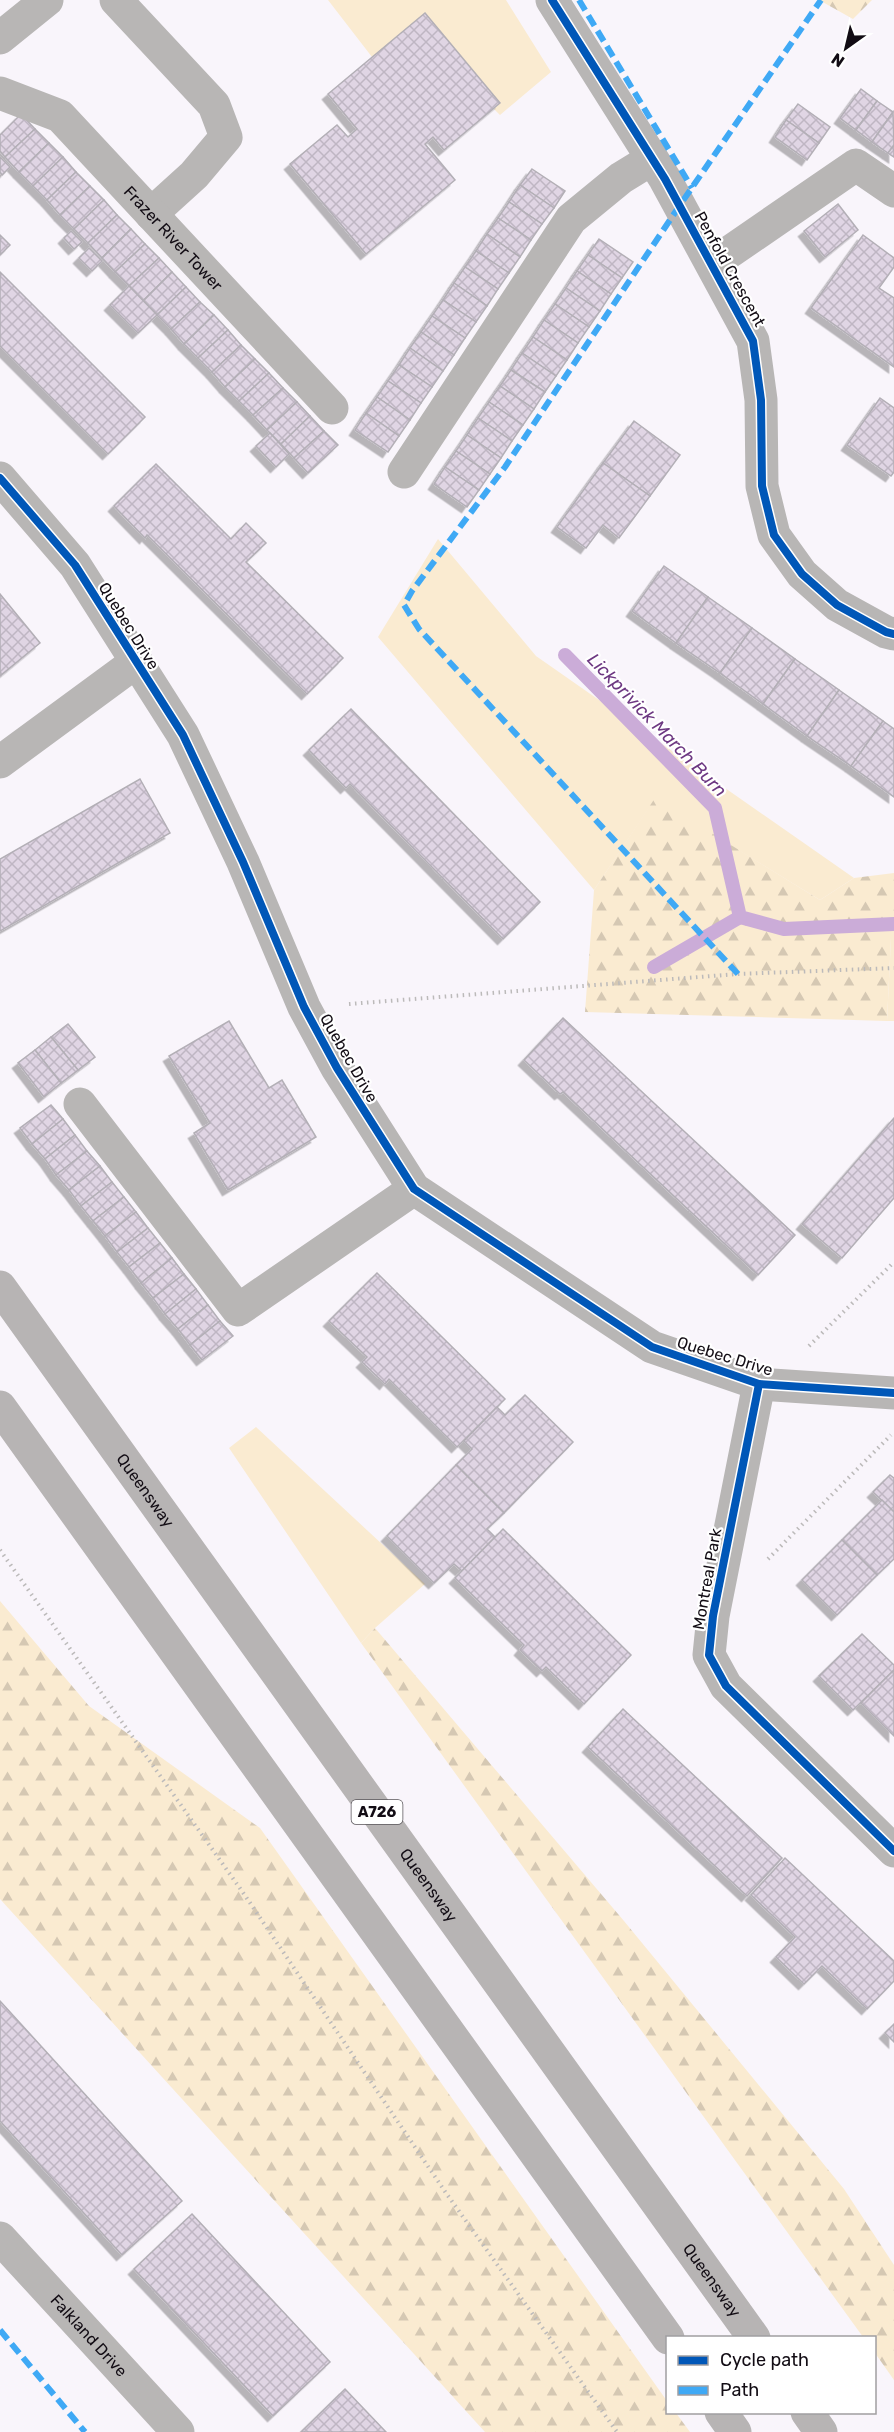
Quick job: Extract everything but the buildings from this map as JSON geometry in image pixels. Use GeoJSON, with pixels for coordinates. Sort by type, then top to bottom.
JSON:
{"type":"FeatureCollection","features":[{"type":"Feature","properties":{"kind":"highway","name":"Queensway"},"geometry":{"type":"LineString","coordinates":[[0,1287],[752,2336]]}},
{"type":"Feature","properties":{"kind":"highway"},"geometry":{"type":"LineString","coordinates":[[0,1407],[667,2336]]}},
{"type":"Feature","properties":{"kind":"highway"},"geometry":{"type":"LineString","coordinates":[[722,2414],[735,2432]]}},
{"type":"Feature","properties":{"kind":"highway"},"geometry":{"type":"LineString","coordinates":[[808,2414],[821,2432]]}},
{"type":"Feature","properties":{"kind":"street"},"geometry":{"type":"LineString","coordinates":[[0,39],[47,0]]}},
{"type":"Feature","properties":{"kind":"street"},"geometry":{"type":"LineString","coordinates":[[116,0],[214,105],[226,136],[194,175],[151,214]]}},
{"type":"Feature","properties":{"kind":"street","name":"Penfold Crescent"},"geometry":{"type":"LineString","coordinates":[[552,0],[652,159],[753,341],[761,400],[762,486],[774,535],[802,574],[837,605],[886,632],[894,634]]}},
{"type":"Feature","properties":{"kind":"street","name":"Frazer River Tower"},"geometry":{"type":"LineString","coordinates":[[0,93],[60,116],[332,408]]}},
{"type":"Feature","properties":{"kind":"street"},"geometry":{"type":"LineString","coordinates":[[404,472],[571,219],[621,178],[652,159]]}},
{"type":"Feature","properties":{"kind":"street"},"geometry":{"type":"LineString","coordinates":[[712,264],[856,165],[894,191]]}},
{"type":"Feature","properties":{"kind":"street","name":"Quebec Drive"},"geometry":{"type":"LineString","coordinates":[[0,478],[75,565],[183,735],[243,862],[304,1007],[337,1068],[414,1189],[652,1347],[764,1384],[894,1393]]}},
{"type":"Feature","properties":{"kind":"street"},"geometry":{"type":"LineString","coordinates":[[0,762],[136,662]]}},
{"type":"Feature","properties":{"kind":"street"},"geometry":{"type":"LineString","coordinates":[[81,1104],[238,1310],[414,1189]]}},
{"type":"Feature","properties":{"kind":"street","name":"Montreal Park"},"geometry":{"type":"LineString","coordinates":[[764,1384],[713,1616],[709,1655],[726,1686],[894,1851]]}},
{"type":"Feature","properties":{"kind":"street","name":"Falkland Drive"},"geometry":{"type":"LineString","coordinates":[[6,2258],[178,2432]]}},
{"type":"Feature","properties":{"kind":"path"},"geometry":{"type":"LineString","coordinates":[[304,1007],[738,974],[894,968]]}},
{"type":"Feature","properties":{"kind":"path"},"geometry":{"type":"LineString","coordinates":[[764,1384],[894,1262]]}},
{"type":"Feature","properties":{"kind":"path"},"geometry":{"type":"LineString","coordinates":[[762,1566],[894,1432]]}},
{"type":"Feature","properties":{"kind":"path"},"geometry":{"type":"LineString","coordinates":[[0,1550],[244,1894],[446,2193],[617,2432]]}},
{"type":"Feature","properties":{"kind":"green space"},"geometry":{"type":"Polygon","coordinates":[[[328,0],[506,0],[551,72],[500,115],[494,109],[500,103],[425,14],[372,57],[328,0]]]}},
{"type":"Feature","properties":{"kind":"green space"},"geometry":{"type":"Polygon","coordinates":[[[819,0],[872,0],[853,19],[819,0]]]}},
{"type":"Feature","properties":{"kind":"green space"},"geometry":{"type":"Polygon","coordinates":[[[438,539],[536,656],[854,878],[820,900],[655,799],[594,890],[378,637],[438,539]]]}},
{"type":"Feature","properties":{"kind":"green space"},"geometry":{"type":"Polygon","coordinates":[[[655,798],[820,900],[854,878],[894,873],[894,938],[891,938],[887,1021],[585,1012],[594,890],[655,798]]]}},
{"type":"Feature","properties":{"kind":"green space"},"geometry":{"type":"Polygon","coordinates":[[[891,938],[894,938],[894,1021],[887,1021],[891,938]]]}},
{"type":"Feature","properties":{"kind":"green space"},"geometry":{"type":"Polygon","coordinates":[[[256,1427],[425,1584],[361,1643],[229,1448],[256,1427]]]}},
{"type":"Feature","properties":{"kind":"green space"},"geometry":{"type":"Polygon","coordinates":[[[0,1601],[89,1706],[260,1828],[666,2400],[666,2414],[677,2414],[690,2432],[485,2432],[0,1899],[0,1601]]]}},
{"type":"Feature","properties":{"kind":"green space"},"geometry":{"type":"Polygon","coordinates":[[[375,1628],[624,1921],[844,2189],[894,2265],[894,2380],[876,2354],[876,2336],[862,2336],[361,1643],[375,1628]]]}},
{"type":"Feature","properties":{"kind":"waterway","name":"Lickprivick March Burn"},"geometry":{"type":"LineString","coordinates":[[565,655],[715,808],[740,917],[784,929],[894,924]]}},
{"type":"Feature","properties":{"kind":"waterway"},"geometry":{"type":"LineString","coordinates":[[654,967],[740,917]]}},
{"type":"Feature","properties":{"kind":"marked path"},"geometry":{"type":"LineString","coordinates":[[579,0],[692,188]]}},
{"type":"Feature","properties":{"kind":"marked path"},"geometry":{"type":"LineString","coordinates":[[738,974],[419,629],[404,605],[412,591],[505,467],[680,205],[821,0]]}},
{"type":"Feature","properties":{"kind":"marked path"},"geometry":{"type":"LineString","coordinates":[[0,2330],[85,2432]]}},
{"type":"Feature","properties":{"kind":"cycle path"},"geometry":{"type":"LineString","coordinates":[[552,0],[665,179],[753,341],[761,400],[762,486],[774,535],[802,574],[837,605],[886,632],[894,634]]}},
{"type":"Feature","properties":{"kind":"cycle path"},"geometry":{"type":"LineString","coordinates":[[0,478],[75,565],[183,735],[243,862],[304,1007],[337,1068],[414,1189],[652,1347],[759,1384],[894,1393]]}},
{"type":"Feature","properties":{"kind":"cycle path"},"geometry":{"type":"LineString","coordinates":[[759,1384],[713,1616],[709,1655],[726,1686],[894,1851]]}}]}
